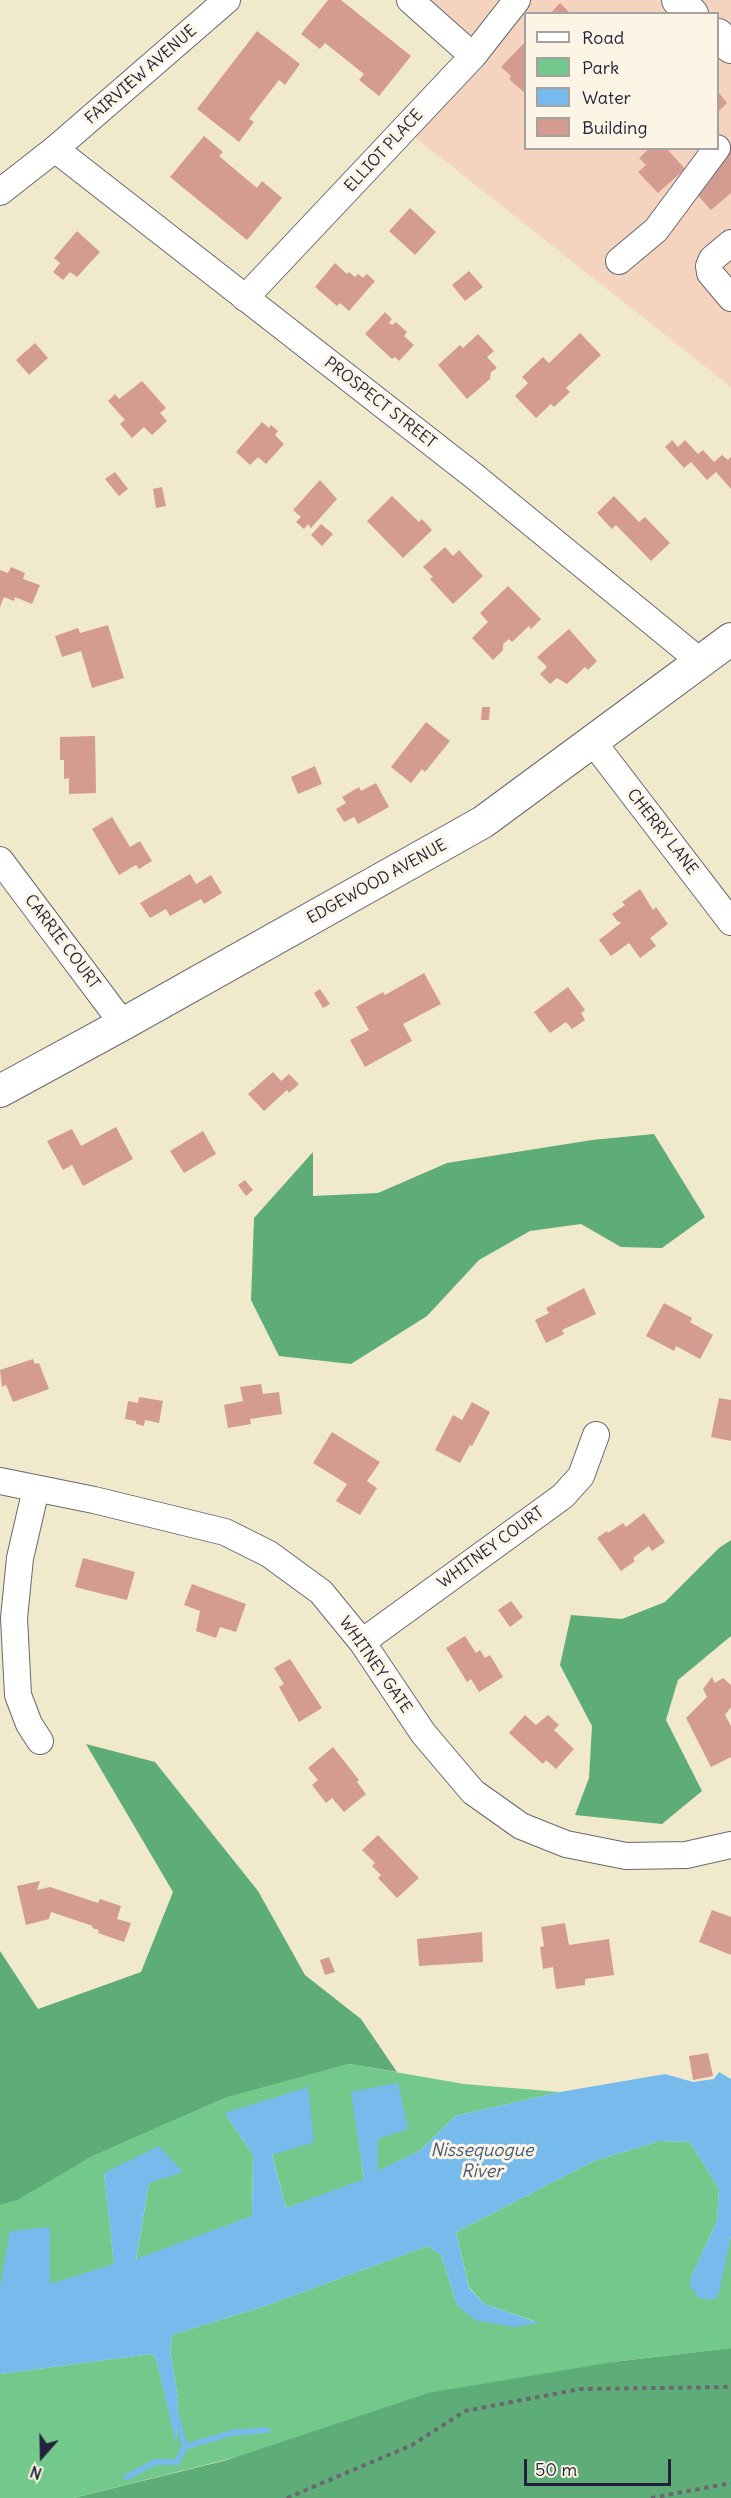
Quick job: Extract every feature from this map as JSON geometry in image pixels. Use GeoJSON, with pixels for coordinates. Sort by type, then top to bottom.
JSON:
{"type":"FeatureCollection","features":[{"type":"Feature","properties":{"kind":"main road"},"geometry":{"type":"LineString","coordinates":[[678,0],[690,12]]}},
{"type":"Feature","properties":{"kind":"main road"},"geometry":{"type":"LineString","coordinates":[[719,37],[731,47]]}},
{"type":"Feature","properties":{"kind":"main road","name":"EDGEWOOD AVENUE"},"geometry":{"type":"LineString","coordinates":[[0,1090],[123,1024],[483,822],[731,639]]}},
{"type":"Feature","properties":{"kind":"street","name":"FAIRVIEW AVENUE"},"geometry":{"type":"LineString","coordinates":[[0,192],[55,149],[226,0]]}},
{"type":"Feature","properties":{"kind":"street"},"geometry":{"type":"LineString","coordinates":[[410,0],[473,56]]}},
{"type":"Feature","properties":{"kind":"street","name":"ELLIOT PLACE"},"geometry":{"type":"LineString","coordinates":[[245,298],[473,56],[517,0]]}},
{"type":"Feature","properties":{"kind":"street"},"geometry":{"type":"LineString","coordinates":[[719,146],[731,132]]}},
{"type":"Feature","properties":{"kind":"street","name":"PROSPECT STREET"},"geometry":{"type":"LineString","coordinates":[[55,149],[474,476],[701,662]]}},
{"type":"Feature","properties":{"kind":"street"},"geometry":{"type":"LineString","coordinates":[[619,261],[656,230],[716,150]]}},
{"type":"Feature","properties":{"kind":"street"},"geometry":{"type":"LineString","coordinates":[[731,243],[712,259],[709,266],[710,273],[731,298]]}},
{"type":"Feature","properties":{"kind":"street","name":"CHERRY LANE"},"geometry":{"type":"LineString","coordinates":[[593,742],[731,922]]}},
{"type":"Feature","properties":{"kind":"street","name":"CARRIE COURT"},"geometry":{"type":"LineString","coordinates":[[0,860],[123,1024]]}},
{"type":"Feature","properties":{"kind":"street","name":"WHITNEY COURT"},"geometry":{"type":"LineString","coordinates":[[362,1642],[562,1496],[581,1476],[596,1435]]}},
{"type":"Feature","properties":{"kind":"street","name":"WHITNEY GATE"},"geometry":{"type":"LineString","coordinates":[[0,1481],[94,1500],[225,1532],[268,1554],[321,1592],[362,1642],[423,1733],[473,1792],[521,1826],[566,1844],[626,1856],[686,1855],[731,1845]]}},
{"type":"Feature","properties":{"kind":"street"},"geometry":{"type":"LineString","coordinates":[[36,1490],[20,1558],[14,1618],[18,1695],[21,1708],[40,1741]]}},
{"type":"Feature","properties":{"kind":"path"},"geometry":{"type":"LineString","coordinates":[[287,2498],[412,2445],[465,2410],[580,2389],[731,2387]]}},
{"type":"Feature","properties":{"kind":"path"},"geometry":{"type":"LineString","coordinates":[[651,2498],[731,2483]]}},
{"type":"Feature","properties":{"kind":"shaded area"},"geometry":{"type":"Polygon","coordinates":[[[413,0],[731,0],[731,387],[407,131],[477,58],[413,0]]]}},
{"type":"Feature","properties":{"kind":"green space"},"geometry":{"type":"Polygon","coordinates":[[[654,1134],[705,1217],[662,1248],[621,1247],[581,1224],[530,1231],[479,1260],[427,1316],[351,1364],[279,1356],[251,1300],[254,1218],[313,1152],[313,1196],[378,1193],[447,1163],[592,1140],[654,1134]]]}},
{"type":"Feature","properties":{"kind":"green space"},"geometry":{"type":"Polygon","coordinates":[[[731,1540],[731,1636],[678,1680],[666,1720],[702,1791],[662,1824],[575,1815],[589,1778],[592,1726],[560,1665],[571,1615],[622,1619],[665,1602],[719,1548],[731,1540]]]}},
{"type":"Feature","properties":{"kind":"green space"},"geometry":{"type":"Polygon","coordinates":[[[86,1744],[155,1762],[258,1891],[305,1975],[361,2019],[397,2072],[349,2064],[225,2098],[93,2156],[18,2200],[0,2205],[0,1951],[38,2009],[141,1972],[173,1892],[86,1744]]]}},
{"type":"Feature","properties":{"kind":"green space"},"geometry":{"type":"Polygon","coordinates":[[[349,2064],[464,2084],[560,2092],[455,2116],[421,2150],[377,2172],[378,2139],[352,2092],[364,2180],[286,2208],[272,2154],[225,2113],[253,2155],[252,2216],[136,2260],[149,2183],[104,2173],[114,2264],[50,2285],[50,2227],[0,2288],[0,2205],[18,2200],[93,2156],[225,2098],[349,2064]]]}},
{"type":"Feature","properties":{"kind":"green space"},"geometry":{"type":"Polygon","coordinates":[[[660,2141],[690,2142],[719,2189],[717,2221],[691,2277],[725,2257],[731,2236],[731,2348],[613,2362],[74,2498],[0,2498],[0,2374],[151,2354],[156,2358],[176,2441],[178,2399],[170,2350],[172,2335],[265,2306],[428,2246],[441,2255],[457,2305],[537,2322],[484,2304],[469,2287],[456,2232],[594,2161],[660,2141]]]}},
{"type":"Feature","properties":{"kind":"green space"},"geometry":{"type":"Polygon","coordinates":[[[731,2348],[731,2498],[74,2498],[227,2460],[428,2393],[613,2362],[731,2348]]]}},
{"type":"Feature","properties":{"kind":"water","name":"Nissequogue River"},"geometry":{"type":"Polygon","coordinates":[[[719,2072],[731,2079],[731,2236],[719,2293],[714,2300],[699,2298],[690,2286],[691,2277],[717,2221],[719,2189],[690,2142],[660,2141],[594,2161],[456,2232],[469,2288],[484,2304],[539,2323],[513,2327],[475,2320],[457,2305],[441,2255],[428,2246],[265,2306],[172,2335],[170,2350],[178,2399],[176,2444],[156,2358],[151,2354],[0,2374],[0,2288],[10,2231],[50,2227],[50,2284],[114,2264],[104,2173],[159,2146],[183,2172],[149,2183],[136,2259],[252,2216],[253,2155],[225,2113],[308,2087],[314,2142],[272,2155],[286,2208],[364,2179],[351,2092],[398,2083],[408,2129],[378,2139],[378,2171],[421,2150],[455,2116],[560,2092],[665,2074],[693,2082],[714,2079],[719,2072]]]}},
{"type":"Feature","properties":{"kind":"building"},"geometry":{"type":"Polygon","coordinates":[[[328,0],[341,0],[411,56],[379,96],[359,80],[364,74],[325,43],[320,49],[301,34],[328,0]]]}},
{"type":"Feature","properties":{"kind":"building"},"geometry":{"type":"Polygon","coordinates":[[[560,3],[569,12],[552,12],[560,3]]]}},
{"type":"Feature","properties":{"kind":"building"},"geometry":{"type":"Polygon","coordinates":[[[257,31],[300,64],[285,85],[279,80],[249,119],[254,122],[239,142],[197,109],[257,31]]]}},
{"type":"Feature","properties":{"kind":"building"},"geometry":{"type":"Polygon","coordinates":[[[524,43],[524,92],[509,79],[511,76],[501,67],[524,43]]]}},
{"type":"Feature","properties":{"kind":"building"},"geometry":{"type":"Polygon","coordinates":[[[719,93],[727,103],[719,111],[719,93]]]}},
{"type":"Feature","properties":{"kind":"building"},"geometry":{"type":"Polygon","coordinates":[[[204,136],[223,152],[219,156],[257,188],[262,181],[282,198],[247,240],[170,177],[204,136]]]}},
{"type":"Feature","properties":{"kind":"building"},"geometry":{"type":"Polygon","coordinates":[[[731,144],[731,193],[711,210],[692,189],[705,166],[731,144]]]}},
{"type":"Feature","properties":{"kind":"building"},"geometry":{"type":"Polygon","coordinates":[[[648,150],[668,150],[685,169],[658,193],[638,172],[646,165],[639,158],[648,150]]]}},
{"type":"Feature","properties":{"kind":"building"},"geometry":{"type":"Polygon","coordinates":[[[410,208],[436,232],[415,255],[389,231],[410,208]]]}},
{"type":"Feature","properties":{"kind":"building"},"geometry":{"type":"Polygon","coordinates":[[[77,231],[100,252],[77,277],[70,272],[63,280],[53,272],[60,263],[54,258],[77,231]]]}},
{"type":"Feature","properties":{"kind":"building"},"geometry":{"type":"Polygon","coordinates":[[[335,263],[347,274],[349,272],[355,277],[358,274],[363,278],[367,274],[375,281],[349,311],[340,303],[337,306],[315,287],[335,263]]]}},
{"type":"Feature","properties":{"kind":"building"},"geometry":{"type":"Polygon","coordinates":[[[469,271],[483,287],[465,301],[452,285],[469,271]]]}},
{"type":"Feature","properties":{"kind":"building"},"geometry":{"type":"Polygon","coordinates":[[[385,312],[392,319],[389,323],[392,325],[396,322],[407,332],[404,336],[414,345],[399,361],[395,357],[392,359],[365,334],[385,312]]]}},
{"type":"Feature","properties":{"kind":"building"},"geometry":{"type":"Polygon","coordinates":[[[580,333],[601,355],[566,388],[570,392],[554,407],[551,404],[536,418],[515,396],[528,383],[522,377],[543,357],[549,363],[580,333]]]}},
{"type":"Feature","properties":{"kind":"building"},"geometry":{"type":"Polygon","coordinates":[[[478,334],[494,351],[487,357],[497,368],[491,372],[490,379],[467,399],[438,365],[460,345],[463,348],[478,334]]]}},
{"type":"Feature","properties":{"kind":"building"},"geometry":{"type":"Polygon","coordinates":[[[35,343],[48,358],[29,375],[16,360],[35,343]]]}},
{"type":"Feature","properties":{"kind":"building"},"geometry":{"type":"Polygon","coordinates":[[[142,381],[166,408],[160,413],[167,421],[152,435],[144,427],[132,438],[120,424],[125,420],[108,401],[115,394],[119,399],[142,381]]]}},
{"type":"Feature","properties":{"kind":"building"},"geometry":{"type":"Polygon","coordinates":[[[262,422],[278,431],[275,435],[284,444],[266,464],[258,457],[250,465],[236,452],[262,422]]]}},
{"type":"Feature","properties":{"kind":"building"},"geometry":{"type":"Polygon","coordinates":[[[672,440],[678,447],[685,440],[698,454],[703,450],[714,462],[722,455],[728,460],[731,457],[731,489],[716,472],[707,480],[691,462],[684,468],[665,447],[672,440]]]}},
{"type":"Feature","properties":{"kind":"building"},"geometry":{"type":"Polygon","coordinates":[[[115,472],[128,489],[119,496],[105,479],[115,472]]]}},
{"type":"Feature","properties":{"kind":"building"},"geometry":{"type":"Polygon","coordinates":[[[320,480],[337,499],[311,528],[308,524],[304,529],[296,522],[301,517],[293,510],[320,480]]]}},
{"type":"Feature","properties":{"kind":"building"},"geometry":{"type":"Polygon","coordinates":[[[162,487],[166,506],[156,508],[153,489],[162,487]]]}},
{"type":"Feature","properties":{"kind":"building"},"geometry":{"type":"Polygon","coordinates":[[[392,496],[419,522],[422,519],[432,530],[403,558],[367,521],[392,496]]]}},
{"type":"Feature","properties":{"kind":"building"},"geometry":{"type":"Polygon","coordinates":[[[614,496],[639,522],[645,517],[670,543],[651,561],[616,525],[612,529],[597,513],[614,496]]]}},
{"type":"Feature","properties":{"kind":"building"},"geometry":{"type":"Polygon","coordinates":[[[321,524],[333,534],[322,546],[311,535],[321,524]]]}},
{"type":"Feature","properties":{"kind":"building"},"geometry":{"type":"Polygon","coordinates":[[[445,547],[453,556],[459,550],[483,576],[453,604],[430,579],[433,577],[423,567],[445,547]]]}},
{"type":"Feature","properties":{"kind":"building"},"geometry":{"type":"Polygon","coordinates":[[[11,567],[25,573],[23,579],[40,585],[32,604],[15,597],[14,601],[4,597],[0,607],[0,570],[8,573],[11,567]]]}},
{"type":"Feature","properties":{"kind":"building"},"geometry":{"type":"Polygon","coordinates":[[[508,586],[541,619],[531,629],[529,626],[512,642],[509,639],[503,644],[503,650],[493,660],[472,638],[488,622],[480,613],[508,586]]]}},
{"type":"Feature","properties":{"kind":"building"},"geometry":{"type":"Polygon","coordinates":[[[108,625],[124,678],[92,688],[81,651],[62,657],[55,636],[78,628],[80,633],[108,625]]]}},
{"type":"Feature","properties":{"kind":"building"},"geometry":{"type":"Polygon","coordinates":[[[569,629],[597,661],[588,670],[585,667],[567,684],[557,678],[550,684],[540,674],[547,667],[537,657],[569,629]]]}},
{"type":"Feature","properties":{"kind":"building"},"geometry":{"type":"Polygon","coordinates":[[[482,707],[490,707],[489,720],[481,720],[482,707]]]}},
{"type":"Feature","properties":{"kind":"building"},"geometry":{"type":"Polygon","coordinates":[[[426,722],[450,741],[425,772],[422,769],[411,783],[391,767],[426,722]]]}},
{"type":"Feature","properties":{"kind":"building"},"geometry":{"type":"Polygon","coordinates":[[[95,736],[96,793],[69,794],[69,778],[64,779],[64,760],[60,760],[60,737],[95,736]]]}},
{"type":"Feature","properties":{"kind":"building"},"geometry":{"type":"Polygon","coordinates":[[[315,766],[322,784],[298,794],[291,777],[315,766]]]}},
{"type":"Feature","properties":{"kind":"building"},"geometry":{"type":"Polygon","coordinates":[[[376,783],[389,807],[358,824],[354,817],[344,822],[336,809],[346,803],[342,797],[359,787],[361,791],[376,783]]]}},
{"type":"Feature","properties":{"kind":"building"},"geometry":{"type":"Polygon","coordinates":[[[112,817],[130,847],[140,841],[152,861],[139,869],[136,865],[119,875],[92,829],[112,817]]]}},
{"type":"Feature","properties":{"kind":"building"},"geometry":{"type":"Polygon","coordinates":[[[190,874],[196,884],[211,875],[222,893],[204,904],[201,899],[170,916],[166,909],[150,918],[140,903],[190,874]]]}},
{"type":"Feature","properties":{"kind":"building"},"geometry":{"type":"Polygon","coordinates":[[[640,889],[653,910],[656,907],[668,924],[650,938],[656,946],[640,958],[629,943],[611,956],[599,940],[621,923],[612,914],[625,905],[622,902],[640,889]]]}},
{"type":"Feature","properties":{"kind":"building"},"geometry":{"type":"Polygon","coordinates":[[[424,973],[441,1004],[403,1024],[412,1041],[365,1067],[350,1040],[369,1030],[356,1007],[383,992],[385,995],[424,973]]]}},
{"type":"Feature","properties":{"kind":"building"},"geometry":{"type":"Polygon","coordinates":[[[568,987],[585,1010],[581,1013],[585,1020],[572,1029],[566,1022],[550,1033],[534,1012],[568,987]]]}},
{"type":"Feature","properties":{"kind":"building"},"geometry":{"type":"Polygon","coordinates":[[[320,989],[330,1004],[323,1008],[314,993],[320,989]]]}},
{"type":"Feature","properties":{"kind":"building"},"geometry":{"type":"Polygon","coordinates":[[[273,1072],[281,1081],[289,1074],[299,1084],[289,1093],[287,1090],[264,1111],[248,1094],[273,1072]]]}},
{"type":"Feature","properties":{"kind":"building"},"geometry":{"type":"Polygon","coordinates":[[[116,1127],[133,1159],[83,1186],[72,1165],[63,1170],[47,1141],[72,1129],[81,1146],[116,1127]]]}},
{"type":"Feature","properties":{"kind":"building"},"geometry":{"type":"Polygon","coordinates":[[[203,1131],[216,1154],[184,1173],[170,1151],[203,1131]]]}},
{"type":"Feature","properties":{"kind":"building"},"geometry":{"type":"Polygon","coordinates":[[[245,1180],[253,1190],[246,1196],[238,1185],[245,1180]]]}},
{"type":"Feature","properties":{"kind":"building"},"geometry":{"type":"Polygon","coordinates":[[[584,1288],[596,1314],[562,1330],[564,1334],[546,1343],[535,1320],[549,1313],[546,1308],[584,1288]]]}},
{"type":"Feature","properties":{"kind":"building"},"geometry":{"type":"Polygon","coordinates":[[[664,1303],[692,1318],[690,1322],[713,1335],[700,1359],[676,1346],[674,1351],[646,1336],[664,1303]]]}},
{"type":"Feature","properties":{"kind":"building"},"geometry":{"type":"Polygon","coordinates":[[[33,1359],[35,1364],[39,1363],[49,1389],[13,1402],[6,1385],[2,1387],[0,1370],[33,1359]]]}},
{"type":"Feature","properties":{"kind":"building"},"geometry":{"type":"Polygon","coordinates":[[[261,1384],[263,1394],[279,1392],[282,1414],[250,1419],[251,1424],[228,1428],[224,1405],[243,1401],[240,1387],[261,1384]]]}},
{"type":"Feature","properties":{"kind":"building"},"geometry":{"type":"Polygon","coordinates":[[[139,1397],[163,1401],[159,1423],[145,1420],[144,1426],[136,1424],[136,1421],[125,1419],[128,1401],[138,1403],[139,1397]]]}},
{"type":"Feature","properties":{"kind":"building"},"geometry":{"type":"Polygon","coordinates":[[[719,1398],[731,1400],[731,1441],[711,1437],[719,1398]]]}},
{"type":"Feature","properties":{"kind":"building"},"geometry":{"type":"Polygon","coordinates":[[[472,1402],[490,1412],[460,1463],[435,1450],[453,1415],[462,1420],[472,1402]]]}},
{"type":"Feature","properties":{"kind":"building"},"geometry":{"type":"Polygon","coordinates":[[[332,1432],[380,1462],[367,1481],[377,1488],[360,1515],[336,1501],[347,1484],[313,1463],[332,1432]]]}},
{"type":"Feature","properties":{"kind":"building"},"geometry":{"type":"Polygon","coordinates":[[[644,1513],[665,1542],[652,1551],[649,1546],[633,1558],[635,1561],[621,1571],[597,1538],[623,1523],[626,1527],[644,1513]]]}},
{"type":"Feature","properties":{"kind":"building"},"geometry":{"type":"Polygon","coordinates":[[[83,1558],[135,1572],[127,1600],[75,1587],[83,1558]]]}},
{"type":"Feature","properties":{"kind":"building"},"geometry":{"type":"Polygon","coordinates":[[[192,1584],[246,1604],[236,1632],[220,1627],[216,1638],[196,1631],[200,1611],[184,1605],[192,1584]]]}},
{"type":"Feature","properties":{"kind":"building"},"geometry":{"type":"Polygon","coordinates":[[[511,1601],[523,1617],[510,1627],[498,1610],[511,1601]]]}},
{"type":"Feature","properties":{"kind":"building"},"geometry":{"type":"Polygon","coordinates":[[[465,1636],[476,1653],[480,1650],[485,1658],[490,1655],[503,1677],[479,1692],[471,1679],[467,1682],[446,1648],[465,1636]]]}},
{"type":"Feature","properties":{"kind":"building"},"geometry":{"type":"Polygon","coordinates":[[[290,1659],[322,1708],[299,1722],[279,1687],[284,1684],[274,1668],[290,1659]]]}},
{"type":"Feature","properties":{"kind":"building"},"geometry":{"type":"Polygon","coordinates":[[[712,1677],[715,1683],[723,1678],[731,1685],[731,1707],[725,1715],[731,1726],[731,1757],[711,1767],[686,1718],[707,1697],[703,1689],[712,1677]]]}},
{"type":"Feature","properties":{"kind":"building"},"geometry":{"type":"Polygon","coordinates":[[[525,1715],[536,1725],[548,1715],[559,1725],[554,1730],[574,1749],[556,1769],[546,1760],[543,1764],[509,1733],[525,1715]]]}},
{"type":"Feature","properties":{"kind":"building"},"geometry":{"type":"Polygon","coordinates":[[[333,1747],[359,1780],[357,1782],[366,1794],[344,1812],[332,1798],[326,1803],[312,1785],[318,1780],[308,1768],[333,1747]]]}},
{"type":"Feature","properties":{"kind":"building"},"geometry":{"type":"Polygon","coordinates":[[[378,1835],[419,1878],[397,1898],[378,1878],[381,1875],[372,1866],[375,1863],[362,1850],[378,1835]]]}},
{"type":"Feature","properties":{"kind":"building"},"geometry":{"type":"Polygon","coordinates":[[[40,1881],[37,1890],[50,1887],[98,1903],[100,1899],[121,1906],[117,1919],[131,1923],[124,1942],[98,1933],[99,1930],[92,1928],[93,1926],[51,1912],[49,1919],[26,1925],[17,1886],[40,1881]]]}},
{"type":"Feature","properties":{"kind":"building"},"geometry":{"type":"Polygon","coordinates":[[[712,1910],[731,1917],[731,1955],[699,1942],[712,1910]]]}},
{"type":"Feature","properties":{"kind":"building"},"geometry":{"type":"Polygon","coordinates":[[[565,1923],[569,1945],[609,1939],[614,1975],[585,1979],[585,1985],[556,1989],[553,1967],[543,1969],[540,1947],[544,1946],[541,1927],[565,1923]]]}},
{"type":"Feature","properties":{"kind":"building"},"geometry":{"type":"Polygon","coordinates":[[[482,1932],[483,1962],[419,1966],[417,1939],[482,1932]]]}},
{"type":"Feature","properties":{"kind":"building"},"geometry":{"type":"Polygon","coordinates":[[[329,1957],[335,1972],[325,1975],[320,1960],[329,1957]]]}},
{"type":"Feature","properties":{"kind":"building"},"geometry":{"type":"Polygon","coordinates":[[[708,2053],[713,2076],[693,2080],[689,2056],[708,2053]]]}},
{"type":"Feature","properties":{"kind":"waterway"},"geometry":{"type":"LineString","coordinates":[[175,2411],[185,2447],[231,2433],[267,2430]]}},
{"type":"Feature","properties":{"kind":"waterway"},"geometry":{"type":"LineString","coordinates":[[127,2477],[155,2462],[177,2462],[185,2447]]}}]}
